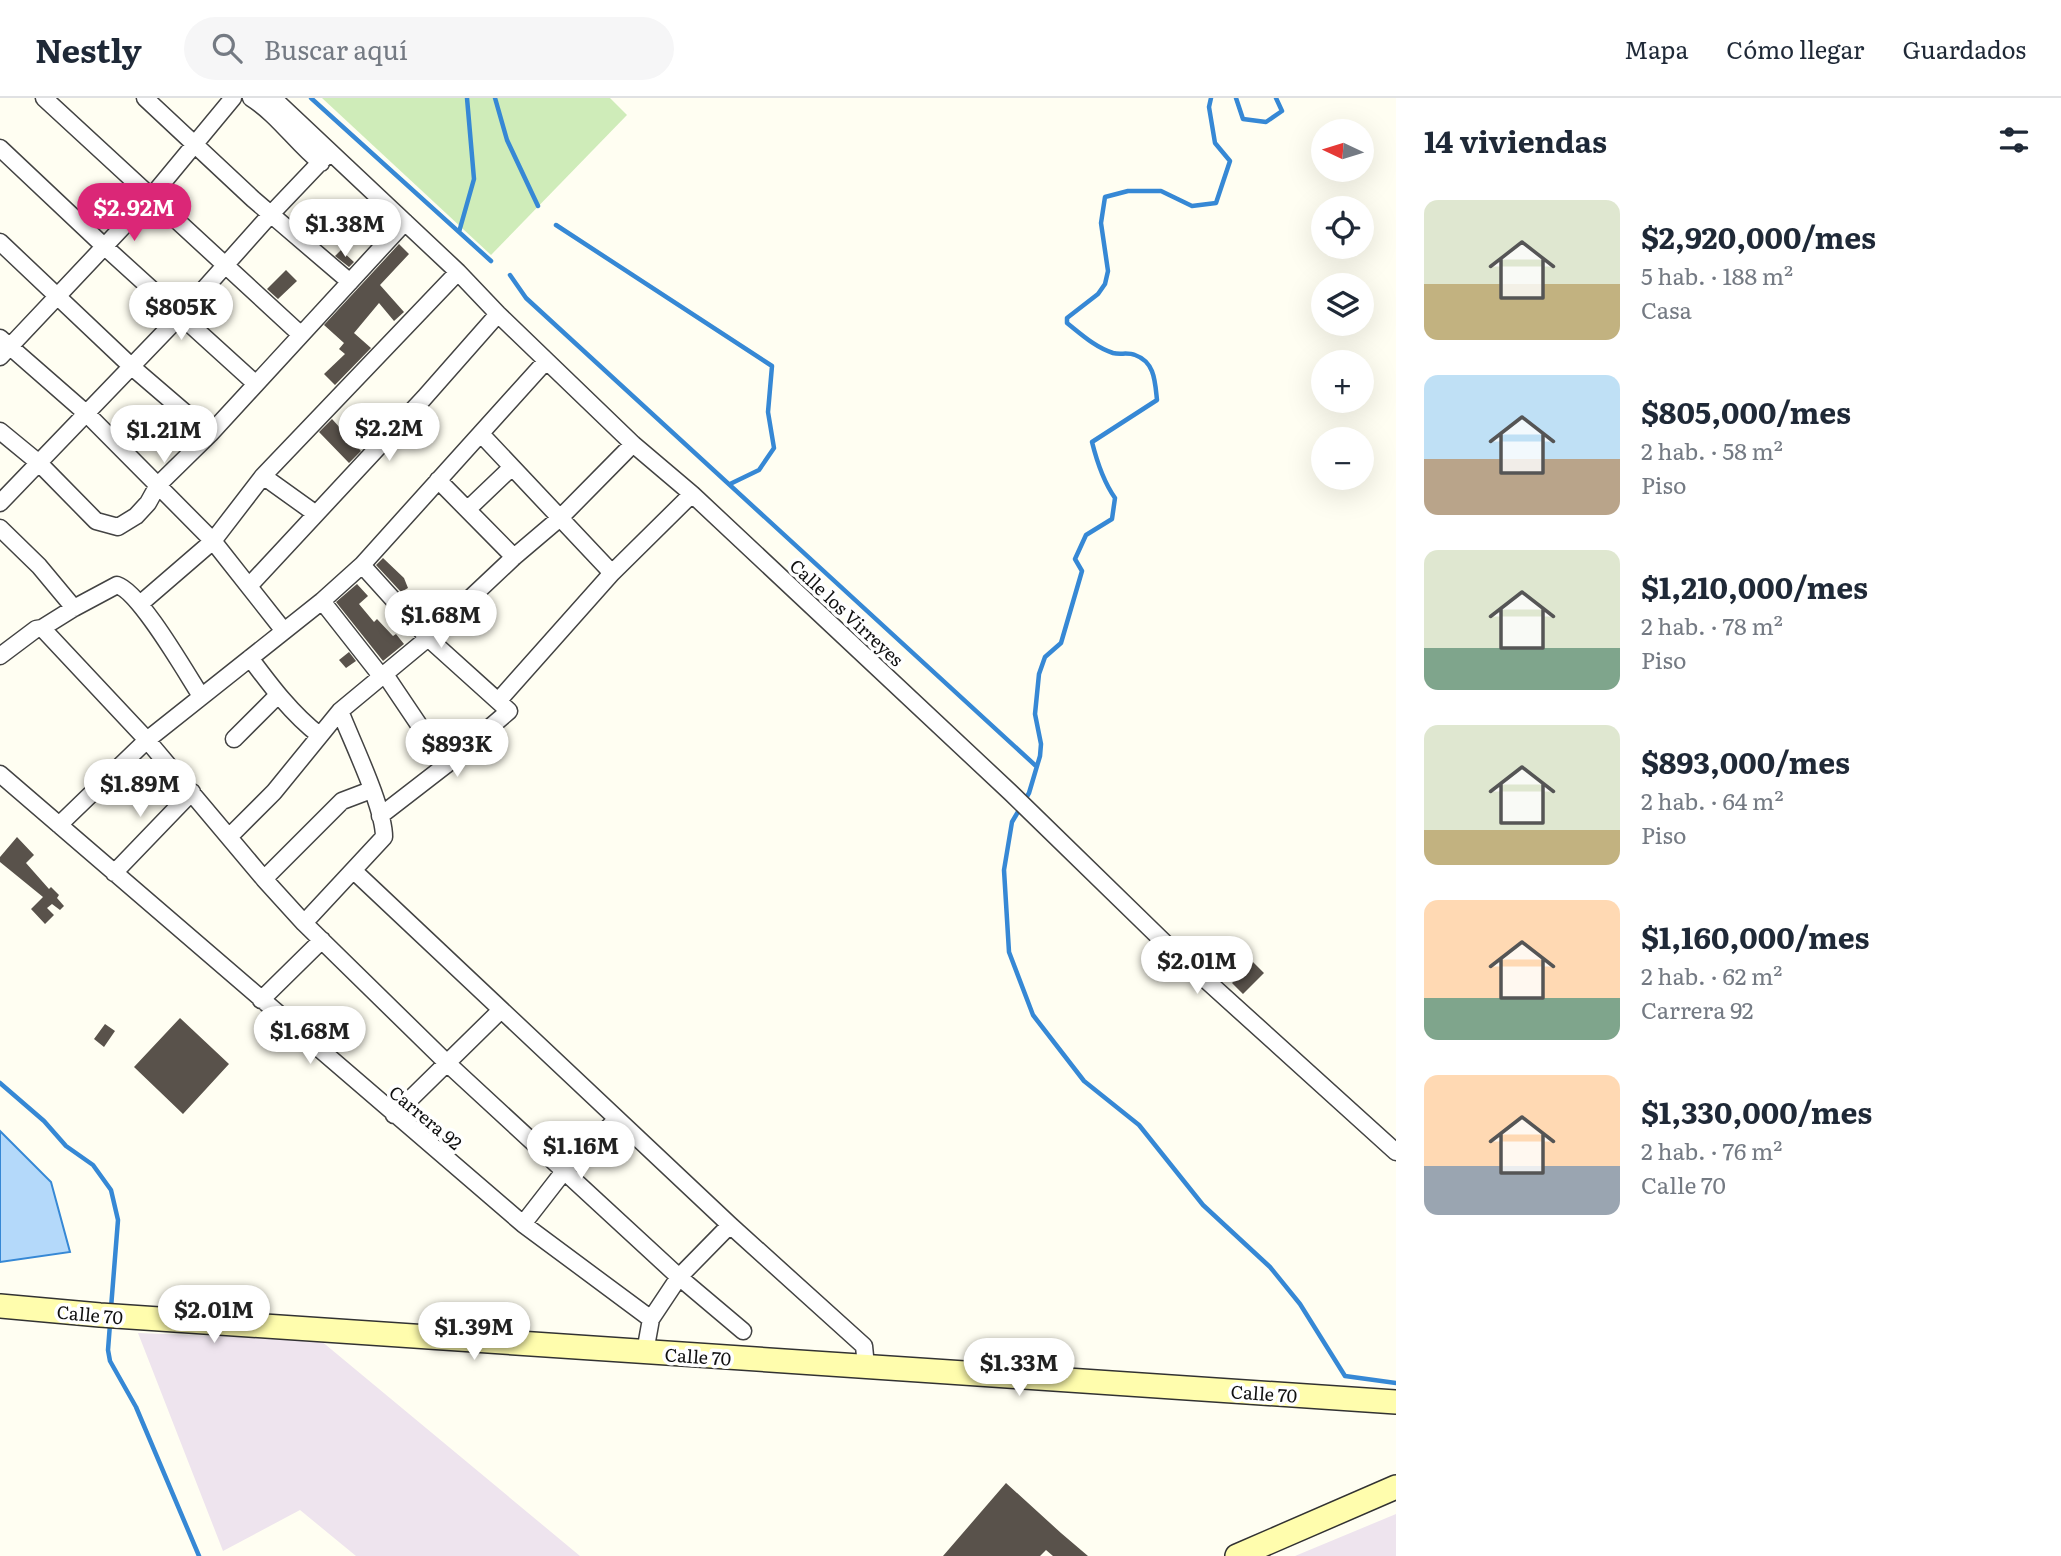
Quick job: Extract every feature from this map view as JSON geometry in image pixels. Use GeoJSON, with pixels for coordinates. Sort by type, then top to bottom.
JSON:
{"type":"FeatureCollection","features":[{"type":"Feature","properties":{"kind":"street"},"geometry":{"type":"LineString","coordinates":[[44,98],[300,334]]}},
{"type":"Feature","properties":{"kind":"street"},"geometry":{"type":"LineString","coordinates":[[145,98],[271,214],[350,282]]}},
{"type":"Feature","properties":{"kind":"street"},"geometry":{"type":"LineString","coordinates":[[233,98],[151,197],[105,247],[58,297],[3,347],[87,414],[158,485],[213,541],[285,631]]}},
{"type":"Feature","properties":{"kind":"street"},"geometry":{"type":"LineString","coordinates":[[251,98],[290,125]]}},
{"type":"Feature","properties":{"kind":"street","name":"Calle los Virreyes"},"geometry":{"type":"LineString","coordinates":[[272,98],[290,125],[405,222],[634,444],[692,494],[1011,793],[1165,943],[1396,1152]]}},
{"type":"Feature","properties":{"kind":"street"},"geometry":{"type":"LineString","coordinates":[[0,148],[256,383]]}},
{"type":"Feature","properties":{"kind":"street"},"geometry":{"type":"LineString","coordinates":[[0,503],[180,316],[325,157]]}},
{"type":"Feature","properties":{"kind":"street"},"geometry":{"type":"LineString","coordinates":[[0,431],[39,464],[96,522],[118,527],[136,516],[148,503],[158,485],[210,434],[405,222]]}},
{"type":"Feature","properties":{"kind":"street"},"geometry":{"type":"LineString","coordinates":[[0,242],[132,367],[210,434]]}},
{"type":"Feature","properties":{"kind":"street"},"geometry":{"type":"LineString","coordinates":[[140,604],[213,541],[263,476],[458,272]]}},
{"type":"Feature","properties":{"kind":"street"},"geometry":{"type":"LineString","coordinates":[[250,585],[424,398],[498,314]]}},
{"type":"Feature","properties":{"kind":"street"},"geometry":{"type":"LineString","coordinates":[[59,825],[147,740],[322,601],[362,565],[546,360]]}},
{"type":"Feature","properties":{"kind":"street"},"geometry":{"type":"LineString","coordinates":[[481,434],[612,573]]}},
{"type":"Feature","properties":{"kind":"street"},"geometry":{"type":"LineString","coordinates":[[230,836],[274,792],[340,711],[428,638],[560,518],[634,444]]}},
{"type":"Feature","properties":{"kind":"street"},"geometry":{"type":"LineString","coordinates":[[468,509],[512,467]]}},
{"type":"Feature","properties":{"kind":"street"},"geometry":{"type":"LineString","coordinates":[[263,476],[316,514]]}},
{"type":"Feature","properties":{"kind":"street"},"geometry":{"type":"LineString","coordinates":[[438,480],[514,557]]}},
{"type":"Feature","properties":{"kind":"street"},"geometry":{"type":"LineString","coordinates":[[499,700],[612,573],[692,494]]}},
{"type":"Feature","properties":{"kind":"street"},"geometry":{"type":"LineString","coordinates":[[0,528],[39,566],[74,608]]}},
{"type":"Feature","properties":{"kind":"street"},"geometry":{"type":"LineString","coordinates":[[362,565],[428,638],[509,711],[446,765],[380,816]]}},
{"type":"Feature","properties":{"kind":"street"},"geometry":{"type":"LineString","coordinates":[[2,650],[117,584],[124,587],[140,604],[201,696]]}},
{"type":"Feature","properties":{"kind":"street"},"geometry":{"type":"LineString","coordinates":[[322,601],[382,675],[446,765]]}},
{"type":"Feature","properties":{"kind":"street"},"geometry":{"type":"LineString","coordinates":[[42,628],[147,740],[304,923],[447,1063],[679,1277],[743,1331]]}},
{"type":"Feature","properties":{"kind":"street"},"geometry":{"type":"LineString","coordinates":[[250,658],[278,695],[319,735]]}},
{"type":"Feature","properties":{"kind":"street"},"geometry":{"type":"LineString","coordinates":[[234,740],[278,695]]}},
{"type":"Feature","properties":{"kind":"street"},"geometry":{"type":"LineString","coordinates":[[304,923],[384,837],[372,790],[340,711]]}},
{"type":"Feature","properties":{"kind":"street","name":"Carrera 92"},"geometry":{"type":"LineString","coordinates":[[0,774],[523,1224],[652,1319]]}},
{"type":"Feature","properties":{"kind":"street"},"geometry":{"type":"LineString","coordinates":[[264,879],[342,802],[372,790]]}},
{"type":"Feature","properties":{"kind":"street"},"geometry":{"type":"LineString","coordinates":[[114,873],[192,792]]}},
{"type":"Feature","properties":{"kind":"street"},"geometry":{"type":"LineString","coordinates":[[354,871],[730,1225],[864,1346],[866,1366]]}},
{"type":"Feature","properties":{"kind":"street"},"geometry":{"type":"LineString","coordinates":[[261,1000],[322,940]]}},
{"type":"Feature","properties":{"kind":"street"},"geometry":{"type":"LineString","coordinates":[[394,1115],[501,1010]]}},
{"type":"Feature","properties":{"kind":"street"},"geometry":{"type":"LineString","coordinates":[[523,1224],[565,1170],[617,1119]]}},
{"type":"Feature","properties":{"kind":"street"},"geometry":{"type":"LineString","coordinates":[[645,1352],[652,1319],[679,1277],[730,1225]]}},
{"type":"Feature","properties":{"kind":"street","name":"Calle 70"},"geometry":{"type":"LineString","coordinates":[[0,1306],[124,1317],[1396,1402]]}},
{"type":"Feature","properties":{"kind":"street"},"geometry":{"type":"LineString","coordinates":[[1237,1556],[1396,1487]]}},
{"type":"Feature","properties":{"kind":"shaded area"},"geometry":{"type":"Polygon","coordinates":[[[138,1333],[320,1340],[580,1556],[356,1556],[300,1510],[223,1551],[138,1333]]]}},
{"type":"Feature","properties":{"kind":"shaded area"},"geometry":{"type":"Polygon","coordinates":[[[1396,1514],[1396,1556],[1295,1556],[1396,1514]]]}},
{"type":"Feature","properties":{"kind":"green space"},"geometry":{"type":"Polygon","coordinates":[[[322,98],[610,98],[627,115],[491,255],[322,98]]]}},
{"type":"Feature","properties":{"kind":"water"},"geometry":{"type":"Polygon","coordinates":[[[0,1131],[51,1182],[70,1252],[0,1262],[0,1131]]]}},
{"type":"Feature","properties":{"kind":"building"},"geometry":{"type":"Polygon","coordinates":[[[399,244],[409,254],[380,285],[404,312],[394,321],[379,303],[354,333],[371,348],[335,385],[324,374],[345,354],[339,349],[344,343],[324,325],[399,244]]]}},
{"type":"Feature","properties":{"kind":"building"},"geometry":{"type":"Polygon","coordinates":[[[341,250],[354,262],[349,267],[335,256],[341,250]]]}},
{"type":"Feature","properties":{"kind":"building"},"geometry":{"type":"Polygon","coordinates":[[[286,270],[297,281],[278,299],[267,289],[286,270]]]}},
{"type":"Feature","properties":{"kind":"building"},"geometry":{"type":"Polygon","coordinates":[[[332,419],[361,451],[349,463],[319,432],[332,419]]]}},
{"type":"Feature","properties":{"kind":"building"},"geometry":{"type":"Polygon","coordinates":[[[383,558],[404,578],[408,588],[401,592],[376,565],[383,558]]]}},
{"type":"Feature","properties":{"kind":"building"},"geometry":{"type":"Polygon","coordinates":[[[357,584],[368,596],[359,604],[374,622],[377,619],[404,644],[383,661],[336,602],[357,584]]]}},
{"type":"Feature","properties":{"kind":"building"},"geometry":{"type":"Polygon","coordinates":[[[349,652],[356,661],[346,668],[339,660],[349,652]]]}},
{"type":"Feature","properties":{"kind":"building"},"geometry":{"type":"Polygon","coordinates":[[[17,837],[34,855],[26,863],[49,889],[51,887],[59,895],[57,898],[64,906],[60,910],[52,904],[47,908],[54,915],[45,924],[31,909],[43,897],[0,862],[0,857],[17,837]]]}},
{"type":"Feature","properties":{"kind":"building"},"geometry":{"type":"Polygon","coordinates":[[[1253,962],[1264,973],[1243,994],[1232,983],[1253,962]]]}},
{"type":"Feature","properties":{"kind":"building"},"geometry":{"type":"Polygon","coordinates":[[[180,1018],[229,1064],[183,1114],[134,1067],[180,1018]]]}},
{"type":"Feature","properties":{"kind":"building"},"geometry":{"type":"Polygon","coordinates":[[[105,1024],[115,1031],[104,1047],[94,1039],[105,1024]]]}},
{"type":"Feature","properties":{"kind":"building"},"geometry":{"type":"Polygon","coordinates":[[[1006,1483],[1088,1556],[1053,1556],[1046,1550],[1040,1556],[943,1556],[1006,1483]]]}},
{"type":"Feature","properties":{"kind":"waterway"},"geometry":{"type":"LineString","coordinates":[[311,98],[491,261]]}},
{"type":"Feature","properties":{"kind":"waterway"},"geometry":{"type":"LineString","coordinates":[[459,232],[474,179],[467,98]]}},
{"type":"Feature","properties":{"kind":"waterway"},"geometry":{"type":"LineString","coordinates":[[495,98],[507,140],[538,206]]}},
{"type":"Feature","properties":{"kind":"waterway"},"geometry":{"type":"LineString","coordinates":[[1211,98],[1209,107],[1215,143],[1230,161],[1216,203],[1192,206],[1161,191],[1128,191],[1105,197],[1101,223],[1108,271],[1105,284],[1098,294],[1067,318],[1067,323],[1100,347],[1113,353],[1132,354],[1147,362],[1153,373],[1157,400],[1092,442],[1101,471],[1115,498],[1112,519],[1086,535],[1075,559],[1082,571],[1061,643],[1045,657],[1039,674],[1035,714],[1041,744],[1040,756],[1029,793],[1012,822],[1004,870],[1009,952],[1033,1015],[1084,1081],[1139,1125],[1203,1205],[1270,1267],[1300,1304],[1345,1376],[1396,1383]]}},
{"type":"Feature","properties":{"kind":"waterway"},"geometry":{"type":"LineString","coordinates":[[1236,98],[1243,119],[1266,122],[1282,111],[1276,98]]}},
{"type":"Feature","properties":{"kind":"waterway"},"geometry":{"type":"LineString","coordinates":[[556,225],[772,366],[768,412],[774,448],[759,470],[730,484]]}},
{"type":"Feature","properties":{"kind":"waterway"},"geometry":{"type":"LineString","coordinates":[[510,275],[526,298],[1036,766]]}},
{"type":"Feature","properties":{"kind":"waterway"},"geometry":{"type":"LineString","coordinates":[[0,1083],[44,1121],[66,1146],[93,1165],[111,1190],[118,1220],[111,1308]]}},
{"type":"Feature","properties":{"kind":"waterway"},"geometry":{"type":"LineString","coordinates":[[110,1324],[110,1361],[136,1407],[199,1556]]}}]}
